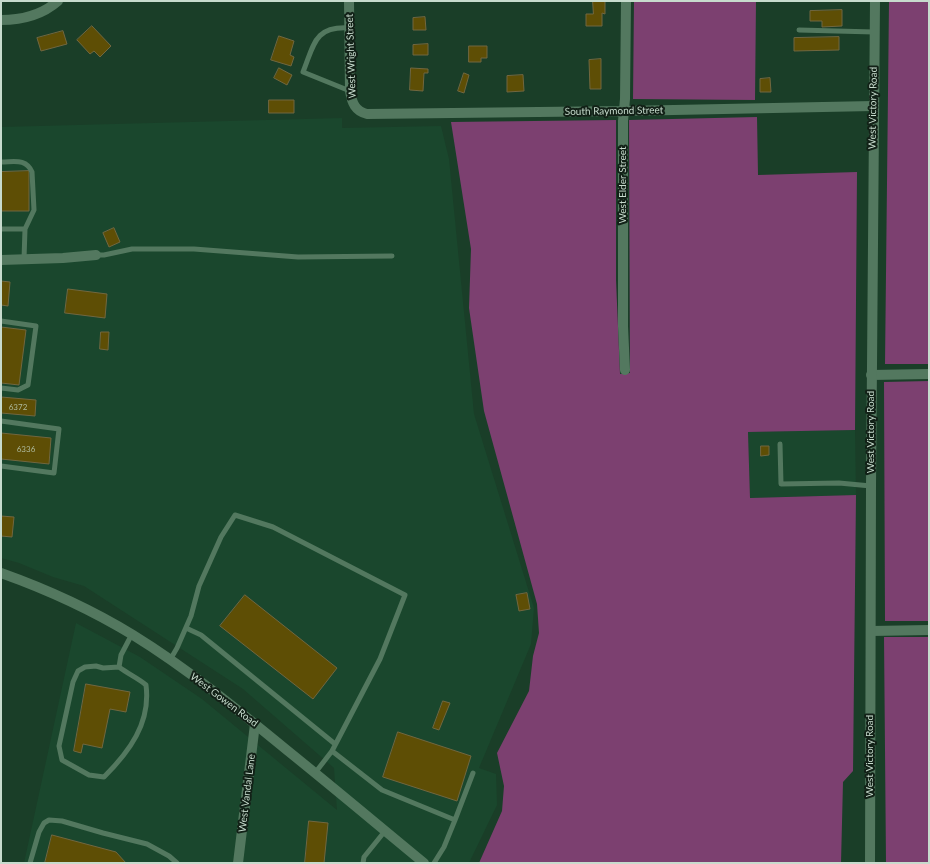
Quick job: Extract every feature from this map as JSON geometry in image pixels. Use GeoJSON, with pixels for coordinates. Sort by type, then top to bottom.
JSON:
{"type":"FeatureCollection","features":[{"type":"Feature","properties":{"kind":"street"},"geometry":{"type":"LineString","coordinates":[[1,20],[15,20],[32,16],[51,7],[58,1]]}},
{"type":"Feature","properties":{"kind":"street","name":"West Wright Street"},"geometry":{"type":"LineString","coordinates":[[349,1],[350,91],[352,103],[357,110]]}},
{"type":"Feature","properties":{"kind":"street","name":"West Elder Street"},"geometry":{"type":"LineString","coordinates":[[625,370],[623,326],[626,1]]}},
{"type":"Feature","properties":{"kind":"street","name":"West Victory Road"},"geometry":{"type":"LineString","coordinates":[[870,863],[871,375],[875,1]]}},
{"type":"Feature","properties":{"kind":"street","name":"South Raymond Street"},"geometry":{"type":"LineString","coordinates":[[357,110],[367,114],[873,106]]}},
{"type":"Feature","properties":{"kind":"street"},"geometry":{"type":"LineString","coordinates":[[1,260],[63,258],[96,255]]}},
{"type":"Feature","properties":{"kind":"street"},"geometry":{"type":"LineString","coordinates":[[871,375],[929,374]]}},
{"type":"Feature","properties":{"kind":"street","name":"West Gowen Road"},"geometry":{"type":"LineString","coordinates":[[1,573],[71,602],[132,634],[170,660],[233,705],[424,863]]}},
{"type":"Feature","properties":{"kind":"street"},"geometry":{"type":"LineString","coordinates":[[871,631],[929,630]]}},
{"type":"Feature","properties":{"kind":"street","name":"West Vandal Lane"},"geometry":{"type":"LineString","coordinates":[[238,863],[255,724]]}},
{"type":"Feature","properties":{"kind":"lane"},"geometry":{"type":"LineString","coordinates":[[349,28],[327,30],[317,38],[304,72],[350,91]]}},
{"type":"Feature","properties":{"kind":"lane"},"geometry":{"type":"LineString","coordinates":[[799,30],[874,32]]}},
{"type":"Feature","properties":{"kind":"lane"},"geometry":{"type":"LineString","coordinates":[[1,162],[24,162],[30,166],[32,172],[34,210],[25,229],[24,259]]}},
{"type":"Feature","properties":{"kind":"lane"},"geometry":{"type":"LineString","coordinates":[[1,229],[25,229]]}},
{"type":"Feature","properties":{"kind":"lane"},"geometry":{"type":"LineString","coordinates":[[96,255],[104,255],[132,249],[194,250],[298,257],[392,256]]}},
{"type":"Feature","properties":{"kind":"lane"},"geometry":{"type":"LineString","coordinates":[[1,321],[36,326],[28,384],[18,390],[1,388]]}},
{"type":"Feature","properties":{"kind":"lane"},"geometry":{"type":"LineString","coordinates":[[1,421],[59,429],[54,474],[1,466]]}},
{"type":"Feature","properties":{"kind":"lane"},"geometry":{"type":"LineString","coordinates":[[780,444],[781,484],[839,483],[871,486]]}},
{"type":"Feature","properties":{"kind":"lane"},"geometry":{"type":"LineString","coordinates":[[170,660],[192,616],[199,586],[221,537],[235,515],[273,527],[405,595],[380,659],[332,751],[315,773]]}},
{"type":"Feature","properties":{"kind":"lane"},"geometry":{"type":"LineString","coordinates":[[186,628],[202,635],[335,744]]}},
{"type":"Feature","properties":{"kind":"lane"},"geometry":{"type":"LineString","coordinates":[[119,667],[122,655],[132,634]]}},
{"type":"Feature","properties":{"kind":"lane"},"geometry":{"type":"LineString","coordinates":[[85,667],[119,667],[138,678],[146,686],[148,697],[142,723],[132,744],[121,760],[104,777],[89,775],[62,760],[59,746],[73,682],[78,671],[85,667]]}},
{"type":"Feature","properties":{"kind":"lane"},"geometry":{"type":"LineString","coordinates":[[332,751],[382,790],[455,820]]}},
{"type":"Feature","properties":{"kind":"lane"},"geometry":{"type":"LineString","coordinates":[[434,863],[444,847],[473,773]]}},
{"type":"Feature","properties":{"kind":"lane"},"geometry":{"type":"LineString","coordinates":[[30,863],[38,832],[44,823],[49,820],[62,821],[147,844],[170,856],[177,863]]}},
{"type":"Feature","properties":{"kind":"lane"},"geometry":{"type":"LineString","coordinates":[[363,863],[364,857],[385,831]]}},
{"type":"Feature","properties":{"kind":"shaded area"},"geometry":{"type":"Polygon","coordinates":[[[634,1],[756,1],[755,100],[633,99],[634,1]]]}},
{"type":"Feature","properties":{"kind":"shaded area"},"geometry":{"type":"Polygon","coordinates":[[[889,1],[929,1],[929,364],[885,364],[889,1]]]}},
{"type":"Feature","properties":{"kind":"shaded area"},"geometry":{"type":"Polygon","coordinates":[[[757,117],[758,175],[857,172],[855,430],[748,432],[750,498],[856,495],[853,771],[843,782],[841,863],[479,863],[502,811],[504,786],[497,753],[529,691],[533,656],[539,633],[537,604],[484,411],[469,308],[471,249],[451,122],[616,120],[616,280],[620,374],[630,373],[629,120],[757,117]]]}},
{"type":"Feature","properties":{"kind":"shaded area"},"geometry":{"type":"Polygon","coordinates":[[[342,118],[342,128],[441,126],[449,159],[474,414],[534,608],[531,644],[479,768],[496,774],[497,805],[469,863],[24,863],[76,623],[140,657],[202,699],[337,810],[334,768],[243,689],[84,586],[53,577],[19,563],[1,558],[1,127],[342,118]]]}},
{"type":"Feature","properties":{"kind":"shaded area"},"geometry":{"type":"Polygon","coordinates":[[[929,381],[929,621],[885,621],[884,382],[929,381]]]}},
{"type":"Feature","properties":{"kind":"shaded area"},"geometry":{"type":"Polygon","coordinates":[[[855,430],[856,495],[750,498],[748,432],[855,430]]]}},
{"type":"Feature","properties":{"kind":"shaded area"},"geometry":{"type":"Polygon","coordinates":[[[884,637],[929,637],[929,863],[886,863],[884,637]]]}},
{"type":"Feature","properties":{"kind":"building"},"geometry":{"type":"Polygon","coordinates":[[[593,1],[605,1],[605,14],[602,13],[602,26],[586,26],[586,14],[593,14],[593,1]]]}},
{"type":"Feature","properties":{"kind":"building"},"geometry":{"type":"Polygon","coordinates":[[[842,10],[842,26],[822,27],[822,21],[810,21],[810,11],[842,10]]]}},
{"type":"Feature","properties":{"kind":"building"},"geometry":{"type":"Polygon","coordinates":[[[425,17],[426,30],[413,30],[413,18],[425,17]]]}},
{"type":"Feature","properties":{"kind":"building"},"geometry":{"type":"Polygon","coordinates":[[[92,26],[111,46],[100,57],[94,51],[90,54],[77,40],[92,26]]]}},
{"type":"Feature","properties":{"kind":"building"},"geometry":{"type":"Polygon","coordinates":[[[63,31],[67,44],[41,51],[37,38],[63,31]]]}},
{"type":"Feature","properties":{"kind":"building"},"geometry":{"type":"Polygon","coordinates":[[[279,36],[294,41],[290,55],[294,57],[291,66],[271,60],[279,36]]]}},
{"type":"Feature","properties":{"kind":"building"},"geometry":{"type":"Polygon","coordinates":[[[839,37],[839,50],[794,51],[794,38],[839,37]]]}},
{"type":"Feature","properties":{"kind":"building"},"geometry":{"type":"Polygon","coordinates":[[[428,44],[428,55],[413,55],[413,45],[428,44]]]}},
{"type":"Feature","properties":{"kind":"building"},"geometry":{"type":"Polygon","coordinates":[[[469,46],[487,46],[487,58],[481,58],[481,62],[469,62],[469,46]]]}},
{"type":"Feature","properties":{"kind":"building"},"geometry":{"type":"Polygon","coordinates":[[[601,59],[601,89],[590,89],[589,60],[601,59]]]}},
{"type":"Feature","properties":{"kind":"building"},"geometry":{"type":"Polygon","coordinates":[[[279,68],[292,75],[287,85],[274,78],[279,68]]]}},
{"type":"Feature","properties":{"kind":"building"},"geometry":{"type":"Polygon","coordinates":[[[411,68],[428,69],[428,73],[424,73],[423,91],[410,90],[411,68]]]}},
{"type":"Feature","properties":{"kind":"building"},"geometry":{"type":"Polygon","coordinates":[[[464,73],[469,75],[464,93],[458,91],[464,73]]]}},
{"type":"Feature","properties":{"kind":"building"},"geometry":{"type":"Polygon","coordinates":[[[523,75],[524,91],[507,92],[507,76],[523,75]]]}},
{"type":"Feature","properties":{"kind":"building"},"geometry":{"type":"Polygon","coordinates":[[[770,78],[771,92],[760,92],[760,79],[770,78]]]}},
{"type":"Feature","properties":{"kind":"building"},"geometry":{"type":"Polygon","coordinates":[[[269,100],[294,100],[294,113],[269,113],[269,100]]]}},
{"type":"Feature","properties":{"kind":"building"},"geometry":{"type":"Polygon","coordinates":[[[29,171],[29,211],[1,211],[1,172],[29,171]]]}},
{"type":"Feature","properties":{"kind":"building"},"geometry":{"type":"Polygon","coordinates":[[[114,228],[120,242],[109,247],[103,233],[114,228]]]}},
{"type":"Feature","properties":{"kind":"building"},"geometry":{"type":"Polygon","coordinates":[[[1,281],[10,282],[8,306],[1,305],[1,281]]]}},
{"type":"Feature","properties":{"kind":"building"},"geometry":{"type":"Polygon","coordinates":[[[68,289],[107,294],[105,318],[65,313],[68,289]]]}},
{"type":"Feature","properties":{"kind":"building"},"geometry":{"type":"Polygon","coordinates":[[[1,327],[26,330],[19,385],[1,383],[1,327]]]}},
{"type":"Feature","properties":{"kind":"building"},"geometry":{"type":"Polygon","coordinates":[[[101,332],[109,332],[108,350],[100,349],[101,332]]]}},
{"type":"Feature","properties":{"kind":"building"},"geometry":{"type":"Polygon","coordinates":[[[1,397],[36,400],[35,416],[1,413],[1,397]]]}},
{"type":"Feature","properties":{"kind":"building"},"geometry":{"type":"Polygon","coordinates":[[[1,433],[51,438],[49,464],[1,459],[1,433]]]}},
{"type":"Feature","properties":{"kind":"building"},"geometry":{"type":"Polygon","coordinates":[[[761,446],[769,446],[769,455],[761,456],[761,446]]]}},
{"type":"Feature","properties":{"kind":"building"},"geometry":{"type":"Polygon","coordinates":[[[1,516],[14,517],[12,537],[1,536],[1,516]]]}},
{"type":"Feature","properties":{"kind":"building"},"geometry":{"type":"Polygon","coordinates":[[[527,593],[530,609],[519,611],[516,595],[527,593]]]}},
{"type":"Feature","properties":{"kind":"building"},"geometry":{"type":"Polygon","coordinates":[[[245,595],[337,668],[313,699],[220,626],[245,595]]]}},
{"type":"Feature","properties":{"kind":"building"},"geometry":{"type":"Polygon","coordinates":[[[86,684],[130,692],[126,712],[110,709],[102,748],[83,744],[81,753],[74,751],[86,684]]]}},
{"type":"Feature","properties":{"kind":"building"},"geometry":{"type":"Polygon","coordinates":[[[443,701],[450,703],[439,730],[433,728],[443,701]]]}},
{"type":"Feature","properties":{"kind":"building"},"geometry":{"type":"Polygon","coordinates":[[[398,732],[471,756],[457,801],[383,777],[398,732]]]}},
{"type":"Feature","properties":{"kind":"building"},"geometry":{"type":"Polygon","coordinates":[[[309,821],[328,823],[324,863],[305,863],[309,821]]]}},
{"type":"Feature","properties":{"kind":"building"},"geometry":{"type":"Polygon","coordinates":[[[52,835],[116,852],[126,863],[45,863],[52,835]]]}}]}
